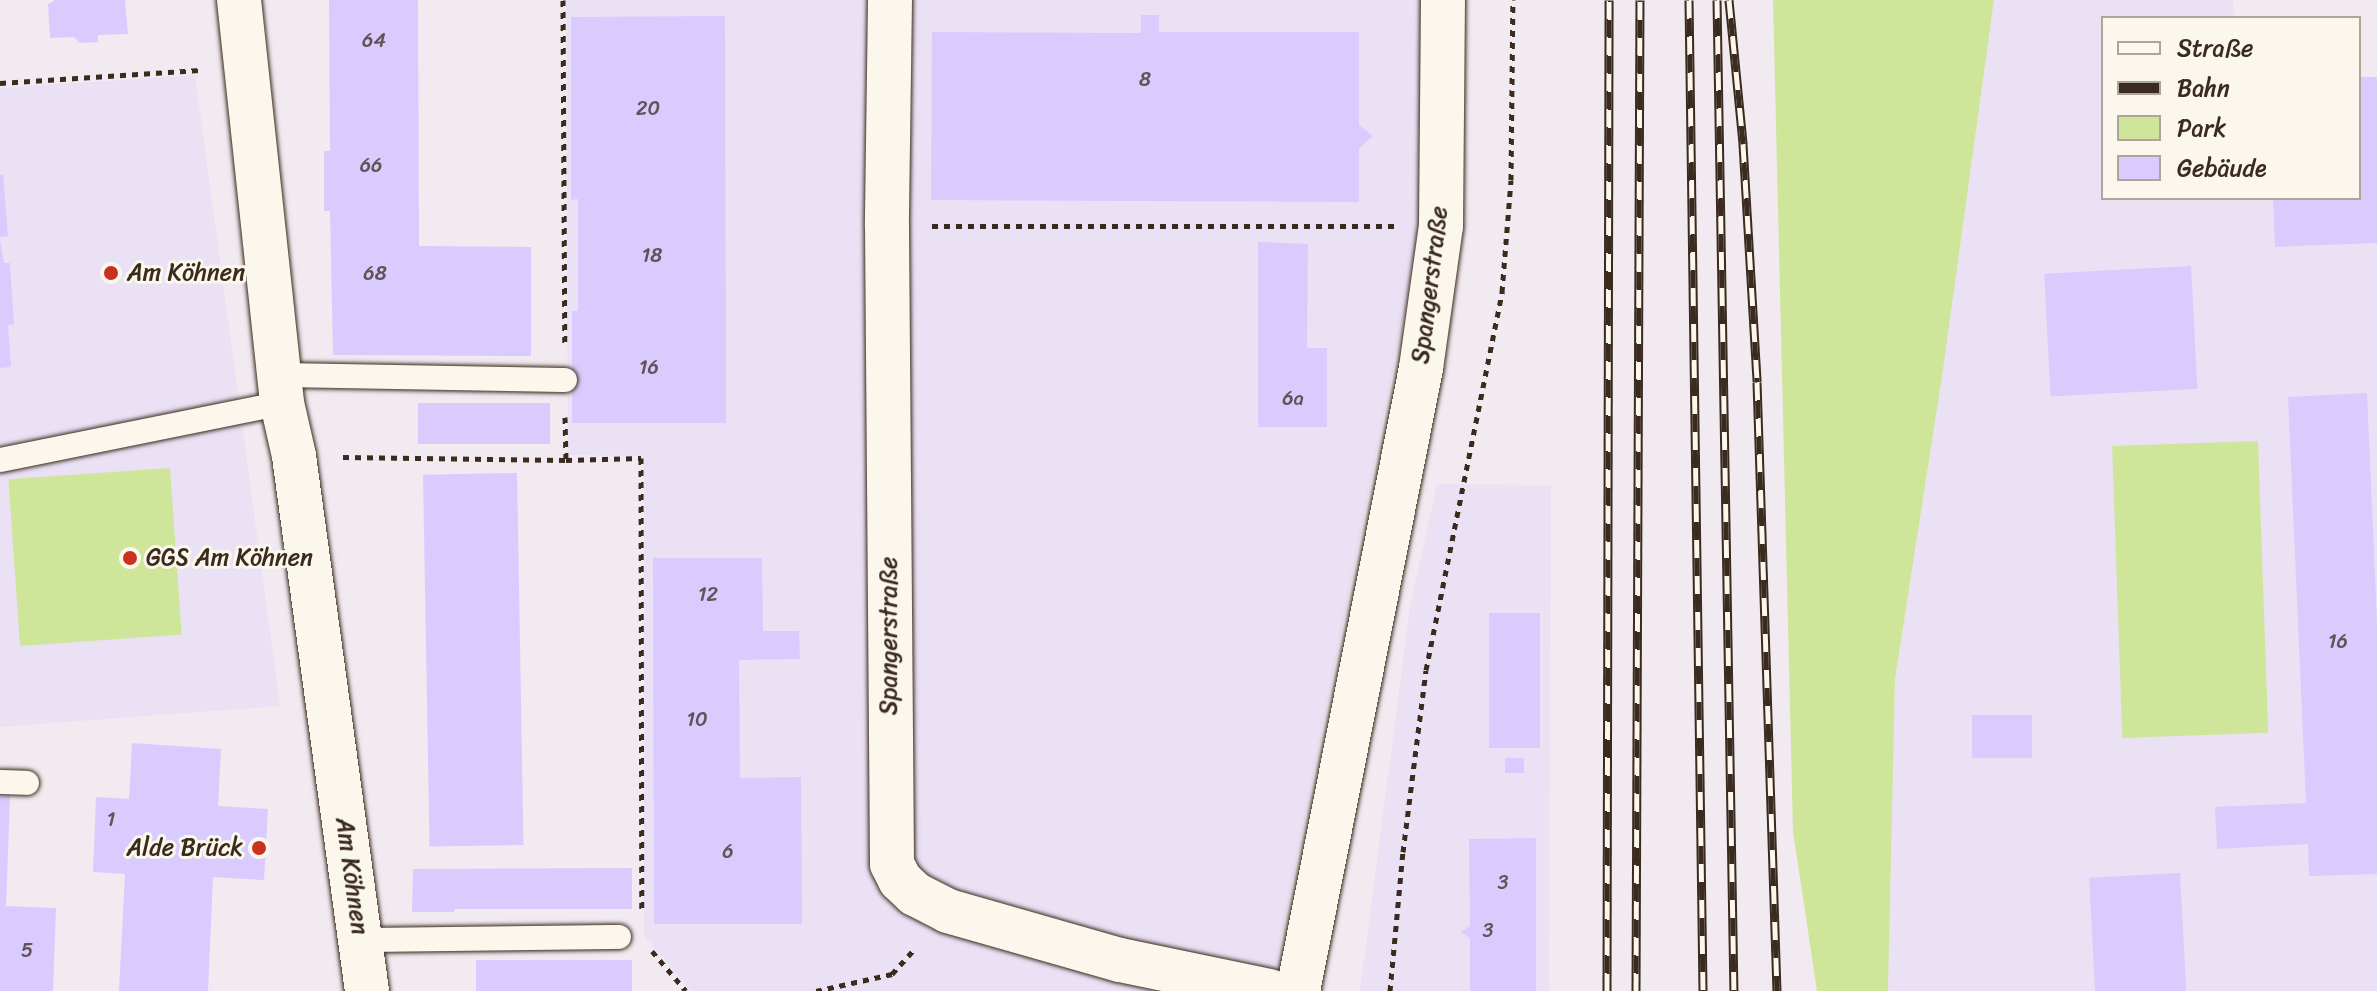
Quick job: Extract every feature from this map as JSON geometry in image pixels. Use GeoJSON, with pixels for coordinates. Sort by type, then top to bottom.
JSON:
{"type":"FeatureCollection","features":[{"type":"Feature","properties":{"kind":"street","name":"Am Köhnen"},"geometry":{"type":"LineString","coordinates":[[239,0],[282,389],[294,456],[367,991]]}},
{"type":"Feature","properties":{"kind":"street","name":"Spangerstraße"},"geometry":{"type":"LineString","coordinates":[[890,0],[887,226],[889,840],[892,864],[900,880],[915,894],[948,911],[1142,978],[1270,991]]}},
{"type":"Feature","properties":{"kind":"street","name":"Spangerstraße"},"geometry":{"type":"LineString","coordinates":[[1298,991],[1421,368],[1441,226],[1443,0]]}},
{"type":"Feature","properties":{"kind":"lane"},"geometry":{"type":"LineString","coordinates":[[0,460],[282,389],[565,380]]}},
{"type":"Feature","properties":{"kind":"lane"},"geometry":{"type":"LineString","coordinates":[[0,782],[27,783]]}},
{"type":"Feature","properties":{"kind":"lane"},"geometry":{"type":"LineString","coordinates":[[361,940],[619,937]]}},
{"type":"Feature","properties":{"kind":"path"},"geometry":{"type":"LineString","coordinates":[[563,0],[566,460]]}},
{"type":"Feature","properties":{"kind":"path"},"geometry":{"type":"LineString","coordinates":[[1390,991],[1403,852],[1426,670],[1502,292],[1511,180],[1513,0]]}},
{"type":"Feature","properties":{"kind":"path"},"geometry":{"type":"LineString","coordinates":[[0,83],[245,67]]}},
{"type":"Feature","properties":{"kind":"path"},"geometry":{"type":"LineString","coordinates":[[887,226],[1441,226]]}},
{"type":"Feature","properties":{"kind":"path"},"geometry":{"type":"LineString","coordinates":[[294,456],[566,460],[641,458],[642,923]]}},
{"type":"Feature","properties":{"kind":"path"},"geometry":{"type":"LineString","coordinates":[[816,991],[892,974],[948,911]]}},
{"type":"Feature","properties":{"kind":"path"},"geometry":{"type":"LineString","coordinates":[[651,949],[686,991]]}},
{"type":"Feature","properties":{"kind":"shaded area"},"geometry":{"type":"Polygon","coordinates":[[[566,0],[1421,0],[1420,231],[1271,991],[691,991],[644,936],[644,456],[568,455],[566,0]]]}},
{"type":"Feature","properties":{"kind":"shaded area"},"geometry":{"type":"Polygon","coordinates":[[[1994,0],[2233,0],[2234,16],[2101,16],[2101,200],[2273,200],[2276,247],[2377,243],[2377,991],[1888,991],[1895,679],[1943,370],[1994,0]]]}},
{"type":"Feature","properties":{"kind":"shaded area"},"geometry":{"type":"Polygon","coordinates":[[[195,75],[280,706],[0,727],[0,88],[195,75]]]}},
{"type":"Feature","properties":{"kind":"shaded area"},"geometry":{"type":"Polygon","coordinates":[[[1437,484],[1551,485],[1549,991],[1360,991],[1410,607],[1437,484]]]}},
{"type":"Feature","properties":{"kind":"green space"},"geometry":{"type":"Polygon","coordinates":[[[1773,0],[1994,0],[1943,370],[1895,679],[1888,991],[1817,991],[1793,832],[1773,0]]]}},
{"type":"Feature","properties":{"kind":"green space"},"geometry":{"type":"Polygon","coordinates":[[[2258,441],[2268,733],[2122,738],[2112,446],[2258,441]]]}},
{"type":"Feature","properties":{"kind":"green space"},"geometry":{"type":"Polygon","coordinates":[[[170,468],[182,635],[20,646],[8,479],[170,468]]]}},
{"type":"Feature","properties":{"kind":"building"},"geometry":{"type":"Polygon","coordinates":[[[55,0],[125,0],[128,34],[98,35],[98,42],[80,43],[74,37],[50,38],[48,4],[55,0]]]}},
{"type":"Feature","properties":{"kind":"building"},"geometry":{"type":"Polygon","coordinates":[[[329,0],[418,0],[419,246],[531,247],[531,356],[333,355],[330,211],[324,211],[324,151],[330,151],[329,0]]]}},
{"type":"Feature","properties":{"kind":"building"},"geometry":{"type":"Polygon","coordinates":[[[1141,15],[1159,15],[1159,32],[1359,32],[1359,125],[1373,136],[1359,148],[1359,202],[931,200],[932,32],[1141,33],[1141,15]]]}},
{"type":"Feature","properties":{"kind":"building"},"geometry":{"type":"Polygon","coordinates":[[[725,16],[726,423],[572,423],[572,311],[578,311],[578,199],[571,200],[571,17],[725,16]]]}},
{"type":"Feature","properties":{"kind":"building"},"geometry":{"type":"Polygon","coordinates":[[[2361,77],[2377,77],[2377,243],[2275,247],[2273,200],[2361,200],[2361,77]]]}},
{"type":"Feature","properties":{"kind":"building"},"geometry":{"type":"Polygon","coordinates":[[[3,174],[8,236],[0,237],[0,175],[3,174]]]}},
{"type":"Feature","properties":{"kind":"building"},"geometry":{"type":"Polygon","coordinates":[[[0,240],[4,263],[10,263],[14,324],[8,325],[11,367],[0,368],[0,240]]]}},
{"type":"Feature","properties":{"kind":"building"},"geometry":{"type":"Polygon","coordinates":[[[1258,242],[1308,244],[1307,348],[1327,348],[1327,427],[1258,427],[1258,242]]]}},
{"type":"Feature","properties":{"kind":"building"},"geometry":{"type":"Polygon","coordinates":[[[2191,266],[2197,389],[2051,397],[2044,274],[2191,266]]]}},
{"type":"Feature","properties":{"kind":"building"},"geometry":{"type":"Polygon","coordinates":[[[2367,393],[2377,622],[2377,874],[2309,876],[2308,844],[2217,849],[2215,807],[2306,803],[2288,397],[2367,393]]]}},
{"type":"Feature","properties":{"kind":"building"},"geometry":{"type":"Polygon","coordinates":[[[418,403],[550,403],[550,444],[418,444],[418,403]]]}},
{"type":"Feature","properties":{"kind":"building"},"geometry":{"type":"Polygon","coordinates":[[[517,473],[523,845],[430,847],[423,475],[517,473]]]}},
{"type":"Feature","properties":{"kind":"building"},"geometry":{"type":"Polygon","coordinates":[[[653,558],[762,558],[763,631],[799,631],[800,659],[739,660],[740,778],[801,777],[802,924],[654,924],[653,558]]]}},
{"type":"Feature","properties":{"kind":"building"},"geometry":{"type":"Polygon","coordinates":[[[1489,613],[1540,613],[1540,748],[1489,748],[1489,613]]]}},
{"type":"Feature","properties":{"kind":"building"},"geometry":{"type":"Polygon","coordinates":[[[1972,715],[2032,715],[2032,758],[1972,758],[1972,715]]]}},
{"type":"Feature","properties":{"kind":"building"},"geometry":{"type":"Polygon","coordinates":[[[132,743],[221,749],[218,806],[268,809],[264,880],[213,877],[208,991],[119,991],[125,874],[93,872],[96,797],[129,799],[132,743]]]}},
{"type":"Feature","properties":{"kind":"building"},"geometry":{"type":"Polygon","coordinates":[[[1505,758],[1524,758],[1524,773],[1505,773],[1505,758]]]}},
{"type":"Feature","properties":{"kind":"building"},"geometry":{"type":"Polygon","coordinates":[[[0,796],[10,796],[6,906],[56,908],[53,991],[0,991],[0,796]]]}},
{"type":"Feature","properties":{"kind":"building"},"geometry":{"type":"Polygon","coordinates":[[[1536,838],[1536,991],[1470,991],[1470,938],[1461,932],[1470,926],[1469,839],[1536,838]]]}},
{"type":"Feature","properties":{"kind":"building"},"geometry":{"type":"Polygon","coordinates":[[[632,868],[632,909],[455,909],[454,912],[412,912],[413,869],[632,868]]]}},
{"type":"Feature","properties":{"kind":"building"},"geometry":{"type":"Polygon","coordinates":[[[2180,873],[2186,991],[2095,991],[2089,878],[2180,873]]]}},
{"type":"Feature","properties":{"kind":"building"},"geometry":{"type":"Polygon","coordinates":[[[476,960],[632,960],[632,991],[476,991],[476,960]]]}},
{"type":"Feature","properties":{"kind":"railway"},"geometry":{"type":"LineString","coordinates":[[1607,991],[1609,0]]}},
{"type":"Feature","properties":{"kind":"railway"},"geometry":{"type":"LineString","coordinates":[[1636,991],[1640,0]]}},
{"type":"Feature","properties":{"kind":"railway"},"geometry":{"type":"LineString","coordinates":[[1689,0],[1703,991]]}},
{"type":"Feature","properties":{"kind":"railway"},"geometry":{"type":"LineString","coordinates":[[1717,0],[1734,991]]}},
{"type":"Feature","properties":{"kind":"railway"},"geometry":{"type":"LineString","coordinates":[[1729,0],[1743,144],[1757,382],[1777,991]]}},
{"type":"Feature","properties":{"kind":"place","name":"Am Köhnen"},"geometry":{"type":"Point","coordinates":[111,273]}},
{"type":"Feature","properties":{"kind":"place","name":"GGS Am Köhnen"},"geometry":{"type":"Point","coordinates":[130,558]}},
{"type":"Feature","properties":{"kind":"place","name":"Alde Brück"},"geometry":{"type":"Point","coordinates":[259,848]}}]}
